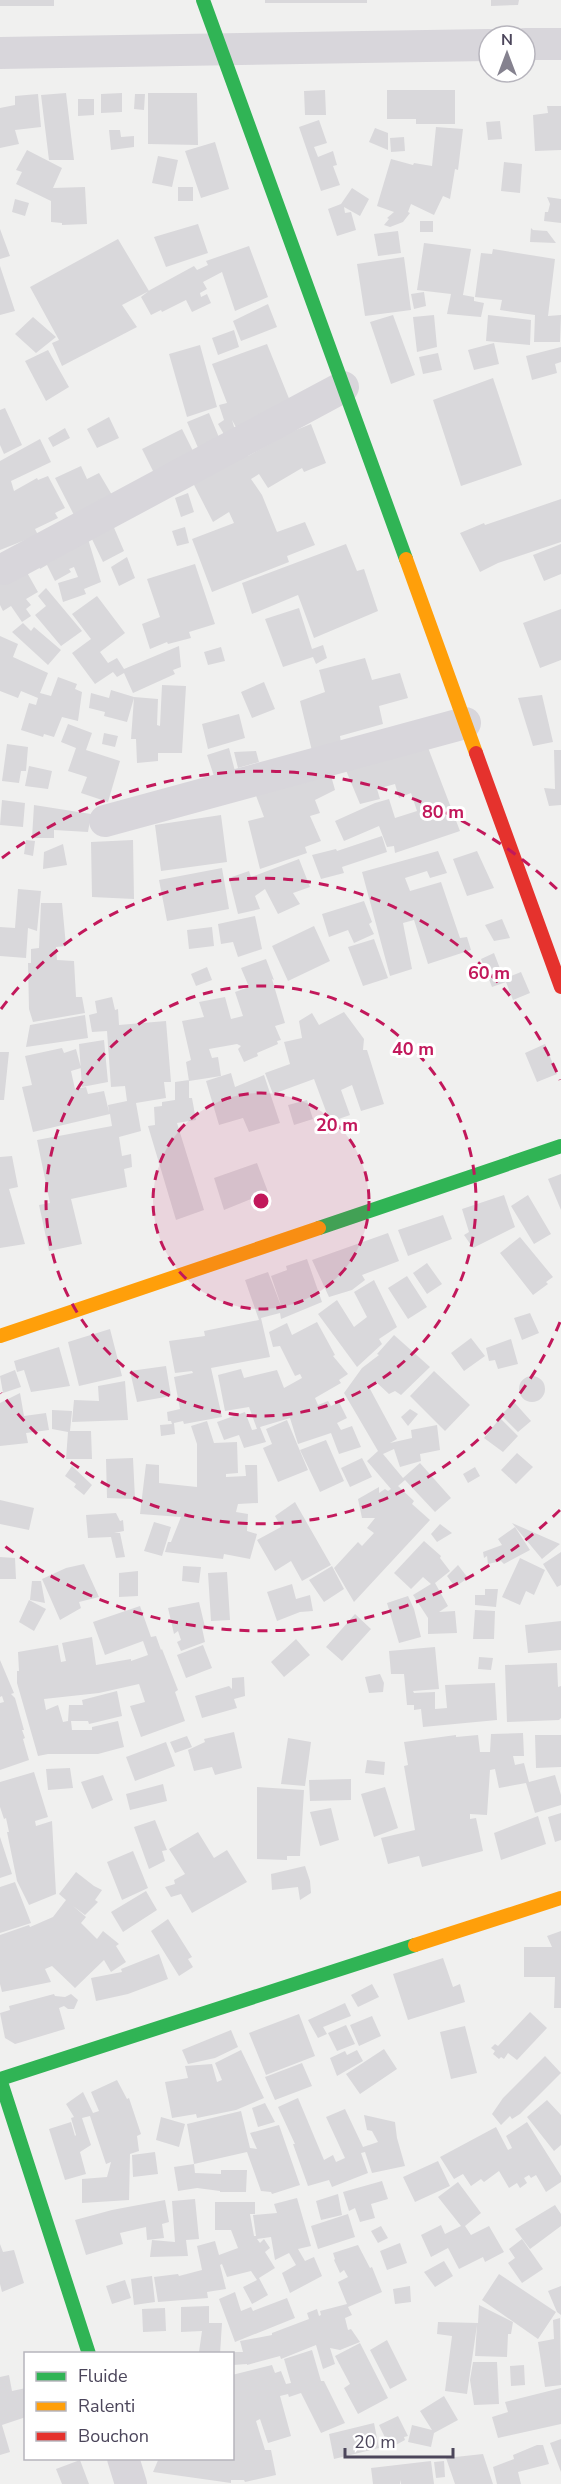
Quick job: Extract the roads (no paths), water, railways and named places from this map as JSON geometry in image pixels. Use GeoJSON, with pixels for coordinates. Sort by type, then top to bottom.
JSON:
{"type":"FeatureCollection","features":[{"type":"Feature","properties":{"kind":"street"},"geometry":{"type":"LineString","coordinates":[[203,0],[561,987]]}},
{"type":"Feature","properties":{"kind":"street"},"geometry":{"type":"LineString","coordinates":[[537,44],[561,44]]}},
{"type":"Feature","properties":{"kind":"street"},"geometry":{"type":"LineString","coordinates":[[0,53],[477,45]]}},
{"type":"Feature","properties":{"kind":"street"},"geometry":{"type":"LineString","coordinates":[[4,569],[343,387]]}},
{"type":"Feature","properties":{"kind":"street"},"geometry":{"type":"LineString","coordinates":[[105,821],[465,723]]}},
{"type":"Feature","properties":{"kind":"street"},"geometry":{"type":"LineString","coordinates":[[0,1336],[561,1146]]}},
{"type":"Feature","properties":{"kind":"street"},"geometry":{"type":"LineString","coordinates":[[88,2352],[0,2079],[561,1898]]}},
{"type":"Feature","properties":{"kind":"street"},"geometry":{"type":"LineString","coordinates":[[124,2460],[131,2484]]}}]}
